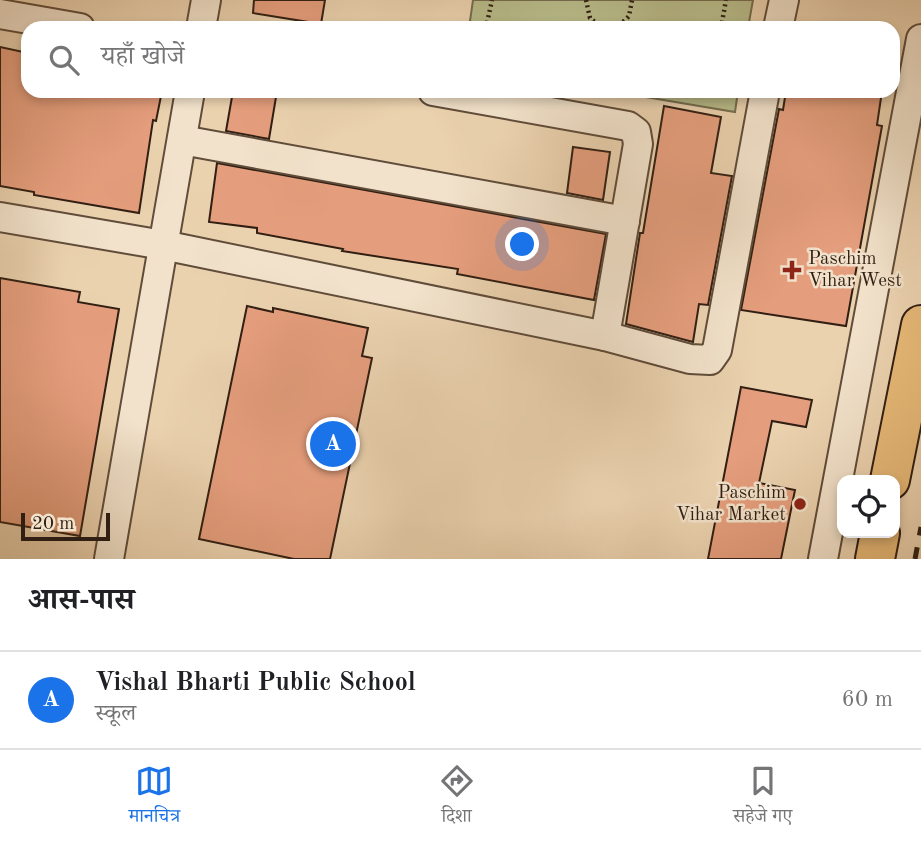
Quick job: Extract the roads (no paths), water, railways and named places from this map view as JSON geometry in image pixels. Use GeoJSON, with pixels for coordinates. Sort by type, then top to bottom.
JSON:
{"type":"FeatureCollection","features":[{"type":"Feature","properties":{"kind":"main road"},"geometry":{"type":"LineString","coordinates":[[891,475],[921,326]]}},
{"type":"Feature","properties":{"kind":"main road"},"geometry":{"type":"LineString","coordinates":[[875,559],[879,538]]}},
{"type":"Feature","properties":{"kind":"street"},"geometry":{"type":"LineString","coordinates":[[202,21],[206,0]]}},
{"type":"Feature","properties":{"kind":"street"},"geometry":{"type":"LineString","coordinates":[[780,21],[784,0]]}},
{"type":"Feature","properties":{"kind":"street"},"geometry":{"type":"LineString","coordinates":[[0,14],[40,21]]}},
{"type":"Feature","properties":{"kind":"street"},"geometry":{"type":"LineString","coordinates":[[824,559],[921,39]]}},
{"type":"Feature","properties":{"kind":"street"},"geometry":{"type":"LineString","coordinates":[[109,559],[189,98]]}},
{"type":"Feature","properties":{"kind":"street"},"geometry":{"type":"LineString","coordinates":[[472,98],[628,126],[636,132],[638,144],[604,336]]}},
{"type":"Feature","properties":{"kind":"street"},"geometry":{"type":"LineString","coordinates":[[0,217],[163,245],[604,336],[690,359],[710,360],[717,350],[764,98]]}},
{"type":"Feature","properties":{"kind":"street"},"geometry":{"type":"LineString","coordinates":[[181,140],[625,222]]}},
{"type":"Feature","properties":{"kind":"railway"},"geometry":{"type":"LineString","coordinates":[[915,559],[921,527]]}},
{"type":"Feature","properties":{"kind":"place","name":"Paschim Vihar West"},"geometry":{"type":"Point","coordinates":[792,270]}},
{"type":"Feature","properties":{"kind":"place","name":"Vishal Bharti Public School"},"geometry":{"type":"Point","coordinates":[333,444]}},
{"type":"Feature","properties":{"kind":"place","name":"Paschim Vihar Market"},"geometry":{"type":"Point","coordinates":[800,504]}}]}
